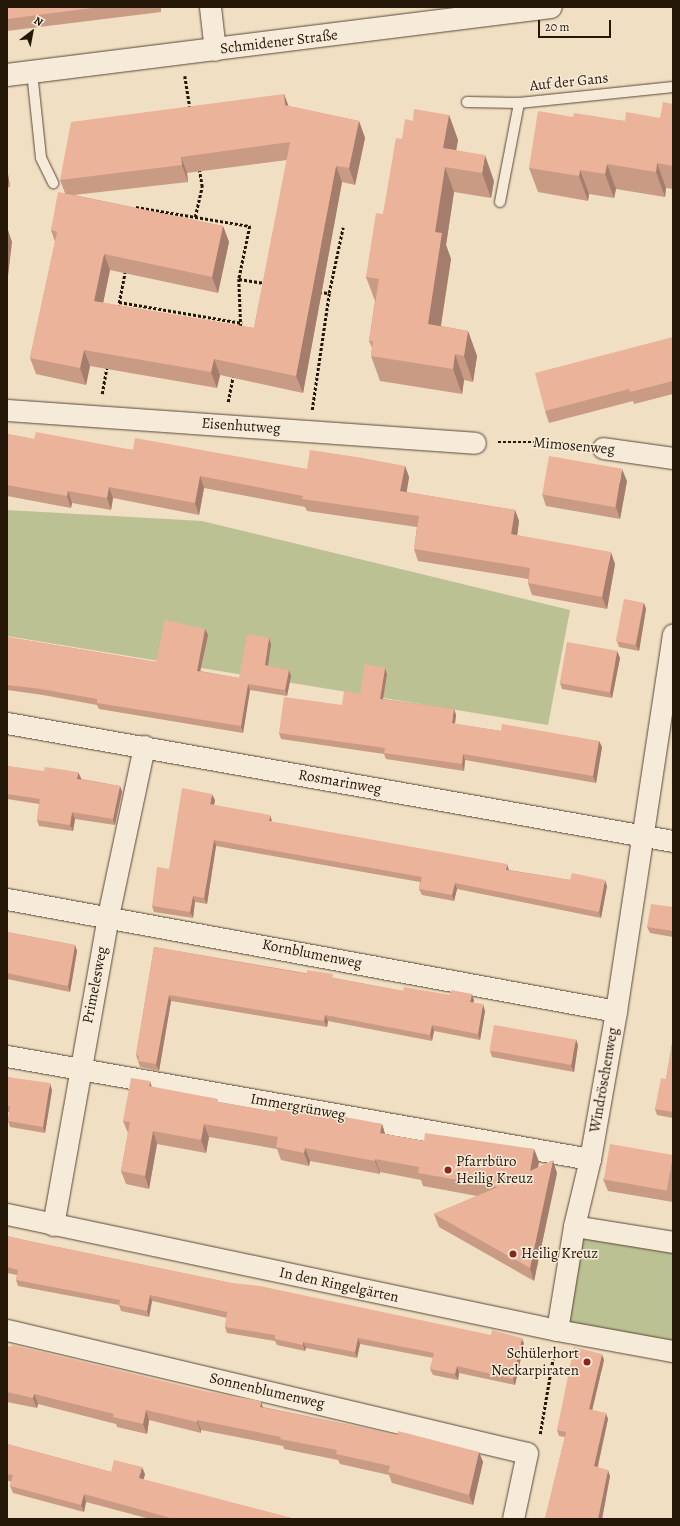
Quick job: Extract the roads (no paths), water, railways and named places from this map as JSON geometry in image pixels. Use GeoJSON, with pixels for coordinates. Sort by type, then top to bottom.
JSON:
{"type":"FeatureCollection","features":[{"type":"Feature","properties":{"kind":"main road","name":"Schmidener Straße"},"geometry":{"type":"LineString","coordinates":[[7,75],[215,50],[504,10],[551,7]]}},
{"type":"Feature","properties":{"kind":"street"},"geometry":{"type":"LineString","coordinates":[[210,7],[215,50]]}},
{"type":"Feature","properties":{"kind":"street","name":"Eisenhutweg"},"geometry":{"type":"LineString","coordinates":[[7,410],[475,443]]}},
{"type":"Feature","properties":{"kind":"street","name":"Mimosenweg"},"geometry":{"type":"LineString","coordinates":[[603,448],[673,458]]}},
{"type":"Feature","properties":{"kind":"street","name":"Windröschenweg"},"geometry":{"type":"LineString","coordinates":[[557,1330],[574,1226],[590,1159],[616,1011],[673,634]]}},
{"type":"Feature","properties":{"kind":"street","name":"Rosmarinweg"},"geometry":{"type":"LineString","coordinates":[[7,723],[144,746],[673,841]]}},
{"type":"Feature","properties":{"kind":"street","name":"Primelesweg"},"geometry":{"type":"LineString","coordinates":[[54,1225],[80,1069],[108,916],[144,746]]}},
{"type":"Feature","properties":{"kind":"street","name":"Kornblumenweg"},"geometry":{"type":"LineString","coordinates":[[7,899],[108,916],[616,1011]]}},
{"type":"Feature","properties":{"kind":"street","name":"Immergrünweg"},"geometry":{"type":"LineString","coordinates":[[7,1056],[590,1159]]}},
{"type":"Feature","properties":{"kind":"street","name":"In den Ringelgärten"},"geometry":{"type":"LineString","coordinates":[[7,1214],[557,1330],[673,1351]]}},
{"type":"Feature","properties":{"kind":"street"},"geometry":{"type":"LineString","coordinates":[[574,1226],[673,1242]]}},
{"type":"Feature","properties":{"kind":"street","name":"Sonnenblumenweg"},"geometry":{"type":"LineString","coordinates":[[7,1330],[527,1453],[513,1519]]}},
{"type":"Feature","properties":{"kind":"lane"},"geometry":{"type":"LineString","coordinates":[[32,72],[41,158],[53,183]]}},
{"type":"Feature","properties":{"kind":"lane","name":"Auf der Gans"},"geometry":{"type":"LineString","coordinates":[[467,102],[519,103],[673,87]]}},
{"type":"Feature","properties":{"kind":"lane"},"geometry":{"type":"LineString","coordinates":[[500,202],[519,103]]}},
{"type":"Feature","properties":{"kind":"place","name":"Pfarrbüro Heilig Kreuz"},"geometry":{"type":"Point","coordinates":[448,1170]}},
{"type":"Feature","properties":{"kind":"place","name":"Heilig Kreuz"},"geometry":{"type":"Point","coordinates":[513,1254]}},
{"type":"Feature","properties":{"kind":"place","name":"Schülerhort Neckarpiraten"},"geometry":{"type":"Point","coordinates":[587,1362]}}]}
